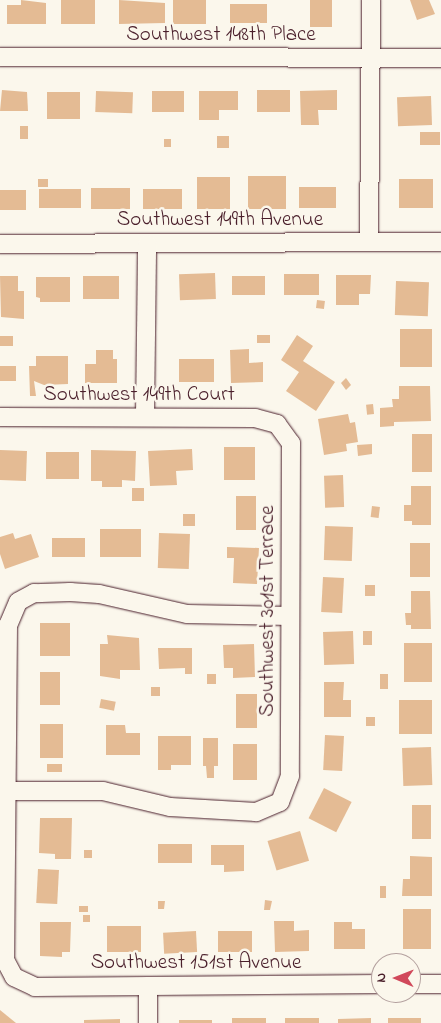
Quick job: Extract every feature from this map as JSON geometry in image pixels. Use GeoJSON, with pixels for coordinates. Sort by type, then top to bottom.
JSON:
{"type":"FeatureCollection","features":[{"type":"Feature","properties":{"kind":"street"},"geometry":{"type":"LineString","coordinates":[[369,242],[371,0]]}},
{"type":"Feature","properties":{"kind":"street","name":"Southwest 148th Place"},"geometry":{"type":"LineString","coordinates":[[0,56],[441,58]]}},
{"type":"Feature","properties":{"kind":"street","name":"Southwest 149th Avenue"},"geometry":{"type":"LineString","coordinates":[[0,244],[441,242]]}},
{"type":"Feature","properties":{"kind":"street"},"geometry":{"type":"LineString","coordinates":[[145,416],[146,244]]}},
{"type":"Feature","properties":{"kind":"street","name":"Southwest 149th Court"},"geometry":{"type":"LineString","coordinates":[[0,417],[145,416],[255,418],[277,424]]}},
{"type":"Feature","properties":{"kind":"street","name":"Southwest 301st Terrace"},"geometry":{"type":"LineString","coordinates":[[8,791],[103,791],[170,808],[256,812],[280,802],[290,776],[291,443],[277,424]]}},
{"type":"Feature","properties":{"kind":"street"},"geometry":{"type":"LineString","coordinates":[[8,791],[8,625],[18,602],[34,593],[70,592],[99,594],[187,614],[290,616]]}},
{"type":"Feature","properties":{"kind":"street","name":"Southwest 151st Avenue"},"geometry":{"type":"LineString","coordinates":[[8,791],[5,960],[14,977],[35,987],[371,984]]}},
{"type":"Feature","properties":{"kind":"street"},"geometry":{"type":"LineString","coordinates":[[421,984],[441,984]]}},
{"type":"Feature","properties":{"kind":"street"},"geometry":{"type":"LineString","coordinates":[[148,986],[148,1023]]}},
{"type":"Feature","properties":{"kind":"building"},"geometry":{"type":"Polygon","coordinates":[[[21,0],[46,3],[46,24],[7,24],[7,5],[21,5],[21,0]]]}},
{"type":"Feature","properties":{"kind":"building"},"geometry":{"type":"Polygon","coordinates":[[[61,0],[95,0],[95,24],[61,24],[61,0]]]}},
{"type":"Feature","properties":{"kind":"building"},"geometry":{"type":"Polygon","coordinates":[[[119,0],[165,3],[165,23],[119,24],[119,0]]]}},
{"type":"Feature","properties":{"kind":"building"},"geometry":{"type":"Polygon","coordinates":[[[173,0],[206,0],[206,24],[173,24],[173,0]]]}},
{"type":"Feature","properties":{"kind":"building"},"geometry":{"type":"Polygon","coordinates":[[[310,0],[332,0],[332,27],[310,27],[310,0]]]}},
{"type":"Feature","properties":{"kind":"building"},"geometry":{"type":"Polygon","coordinates":[[[410,0],[429,0],[435,14],[417,20],[410,0]]]}},
{"type":"Feature","properties":{"kind":"building"},"geometry":{"type":"Polygon","coordinates":[[[230,4],[267,4],[267,23],[230,23],[230,4]]]}},
{"type":"Feature","properties":{"kind":"building"},"geometry":{"type":"Polygon","coordinates":[[[2,90],[27,92],[28,111],[0,111],[2,90]]]}},
{"type":"Feature","properties":{"kind":"building"},"geometry":{"type":"Polygon","coordinates":[[[257,90],[290,90],[290,112],[257,112],[257,90]]]}},
{"type":"Feature","properties":{"kind":"building"},"geometry":{"type":"Polygon","coordinates":[[[337,90],[337,110],[318,110],[319,125],[301,125],[300,91],[337,90]]]}},
{"type":"Feature","properties":{"kind":"building"},"geometry":{"type":"Polygon","coordinates":[[[96,91],[133,92],[132,113],[95,112],[96,91]]]}},
{"type":"Feature","properties":{"kind":"building"},"geometry":{"type":"Polygon","coordinates":[[[152,91],[184,91],[184,112],[152,112],[152,91]]]}},
{"type":"Feature","properties":{"kind":"building"},"geometry":{"type":"Polygon","coordinates":[[[199,91],[238,91],[238,110],[219,110],[219,120],[199,120],[199,91]]]}},
{"type":"Feature","properties":{"kind":"building"},"geometry":{"type":"Polygon","coordinates":[[[47,92],[80,92],[80,119],[47,119],[47,92]]]}},
{"type":"Feature","properties":{"kind":"building"},"geometry":{"type":"Polygon","coordinates":[[[431,96],[432,125],[398,126],[397,97],[431,96]]]}},
{"type":"Feature","properties":{"kind":"building"},"geometry":{"type":"Polygon","coordinates":[[[20,126],[28,126],[28,139],[20,139],[20,126]]]}},
{"type":"Feature","properties":{"kind":"building"},"geometry":{"type":"Polygon","coordinates":[[[420,132],[440,132],[440,145],[420,145],[420,132]]]}},
{"type":"Feature","properties":{"kind":"building"},"geometry":{"type":"Polygon","coordinates":[[[217,136],[229,136],[229,148],[217,148],[217,136]]]}},
{"type":"Feature","properties":{"kind":"building"},"geometry":{"type":"Polygon","coordinates":[[[164,139],[171,139],[171,147],[164,147],[164,139]]]}},
{"type":"Feature","properties":{"kind":"building"},"geometry":{"type":"Polygon","coordinates":[[[248,176],[286,176],[286,209],[248,209],[248,176]]]}},
{"type":"Feature","properties":{"kind":"building"},"geometry":{"type":"Polygon","coordinates":[[[197,177],[230,177],[230,209],[197,209],[197,177]]]}},
{"type":"Feature","properties":{"kind":"building"},"geometry":{"type":"Polygon","coordinates":[[[38,179],[48,179],[48,187],[38,187],[38,179]]]}},
{"type":"Feature","properties":{"kind":"building"},"geometry":{"type":"Polygon","coordinates":[[[399,179],[433,179],[433,208],[399,208],[399,179]]]}},
{"type":"Feature","properties":{"kind":"building"},"geometry":{"type":"Polygon","coordinates":[[[299,187],[336,187],[336,208],[299,208],[299,187]]]}},
{"type":"Feature","properties":{"kind":"building"},"geometry":{"type":"Polygon","coordinates":[[[91,188],[130,188],[130,209],[91,209],[91,188]]]}},
{"type":"Feature","properties":{"kind":"building"},"geometry":{"type":"Polygon","coordinates":[[[39,189],[81,189],[81,208],[39,208],[39,189]]]}},
{"type":"Feature","properties":{"kind":"building"},"geometry":{"type":"Polygon","coordinates":[[[143,189],[182,189],[182,209],[143,209],[143,189]]]}},
{"type":"Feature","properties":{"kind":"building"},"geometry":{"type":"Polygon","coordinates":[[[0,190],[26,190],[26,210],[0,210],[0,190]]]}},
{"type":"Feature","properties":{"kind":"building"},"geometry":{"type":"Polygon","coordinates":[[[215,273],[216,299],[180,300],[179,274],[215,273]]]}},
{"type":"Feature","properties":{"kind":"building"},"geometry":{"type":"Polygon","coordinates":[[[284,274],[319,274],[319,295],[284,295],[284,274]]]}},
{"type":"Feature","properties":{"kind":"building"},"geometry":{"type":"Polygon","coordinates":[[[336,275],[371,275],[370,294],[359,294],[359,305],[336,305],[336,275]]]}},
{"type":"Feature","properties":{"kind":"building"},"geometry":{"type":"Polygon","coordinates":[[[0,276],[18,276],[18,291],[24,291],[24,319],[1,317],[0,276]]]}},
{"type":"Feature","properties":{"kind":"building"},"geometry":{"type":"Polygon","coordinates":[[[83,276],[119,276],[119,299],[83,299],[83,276]]]}},
{"type":"Feature","properties":{"kind":"building"},"geometry":{"type":"Polygon","coordinates":[[[232,276],[265,276],[265,295],[232,295],[232,276]]]}},
{"type":"Feature","properties":{"kind":"building"},"geometry":{"type":"Polygon","coordinates":[[[36,277],[70,277],[70,302],[40,302],[40,298],[36,297],[36,277]]]}},
{"type":"Feature","properties":{"kind":"building"},"geometry":{"type":"Polygon","coordinates":[[[396,281],[429,282],[428,316],[395,315],[396,281]]]}},
{"type":"Feature","properties":{"kind":"building"},"geometry":{"type":"Polygon","coordinates":[[[317,300],[325,301],[324,309],[316,308],[317,300]]]}},
{"type":"Feature","properties":{"kind":"building"},"geometry":{"type":"Polygon","coordinates":[[[400,329],[432,329],[432,367],[400,367],[400,329]]]}},
{"type":"Feature","properties":{"kind":"building"},"geometry":{"type":"Polygon","coordinates":[[[257,335],[270,335],[270,343],[257,343],[257,335]]]}},
{"type":"Feature","properties":{"kind":"building"},"geometry":{"type":"Polygon","coordinates":[[[297,335],[313,346],[303,361],[335,382],[316,411],[286,391],[299,372],[281,360],[297,335]]]}},
{"type":"Feature","properties":{"kind":"building"},"geometry":{"type":"Polygon","coordinates":[[[0,336],[13,336],[13,346],[0,346],[0,336]]]}},
{"type":"Feature","properties":{"kind":"building"},"geometry":{"type":"Polygon","coordinates":[[[249,349],[249,363],[263,362],[263,382],[231,383],[230,350],[249,349]]]}},
{"type":"Feature","properties":{"kind":"building"},"geometry":{"type":"Polygon","coordinates":[[[96,350],[113,350],[113,359],[117,359],[117,383],[85,383],[85,364],[96,364],[96,350]]]}},
{"type":"Feature","properties":{"kind":"building"},"geometry":{"type":"Polygon","coordinates":[[[36,356],[68,356],[68,384],[44,385],[34,381],[36,396],[30,396],[29,366],[36,366],[36,356]]]}},
{"type":"Feature","properties":{"kind":"building"},"geometry":{"type":"Polygon","coordinates":[[[179,359],[214,359],[214,382],[179,382],[179,359]]]}},
{"type":"Feature","properties":{"kind":"building"},"geometry":{"type":"Polygon","coordinates":[[[0,366],[16,366],[16,381],[0,381],[0,366]]]}},
{"type":"Feature","properties":{"kind":"building"},"geometry":{"type":"Polygon","coordinates":[[[346,378],[351,385],[346,390],[341,383],[346,378]]]}},
{"type":"Feature","properties":{"kind":"building"},"geometry":{"type":"Polygon","coordinates":[[[399,386],[430,386],[431,421],[394,422],[394,426],[380,427],[380,408],[393,407],[392,399],[399,399],[399,386]]]}},
{"type":"Feature","properties":{"kind":"building"},"geometry":{"type":"Polygon","coordinates":[[[373,404],[374,414],[367,415],[366,405],[373,404]]]}},
{"type":"Feature","properties":{"kind":"building"},"geometry":{"type":"Polygon","coordinates":[[[348,414],[350,423],[355,422],[358,442],[346,444],[347,451],[324,455],[318,419],[348,414]]]}},
{"type":"Feature","properties":{"kind":"building"},"geometry":{"type":"Polygon","coordinates":[[[412,434],[432,434],[432,472],[412,472],[412,434]]]}},
{"type":"Feature","properties":{"kind":"building"},"geometry":{"type":"Polygon","coordinates":[[[372,444],[372,454],[358,456],[357,445],[372,444]]]}},
{"type":"Feature","properties":{"kind":"building"},"geometry":{"type":"Polygon","coordinates":[[[224,447],[255,447],[255,480],[224,480],[224,447]]]}},
{"type":"Feature","properties":{"kind":"building"},"geometry":{"type":"Polygon","coordinates":[[[192,449],[193,470],[176,471],[177,485],[150,486],[148,451],[192,449]]]}},
{"type":"Feature","properties":{"kind":"building"},"geometry":{"type":"Polygon","coordinates":[[[0,450],[27,451],[26,481],[0,480],[0,450]]]}},
{"type":"Feature","properties":{"kind":"building"},"geometry":{"type":"Polygon","coordinates":[[[91,450],[136,451],[135,481],[122,480],[122,487],[102,487],[102,481],[91,481],[91,450]]]}},
{"type":"Feature","properties":{"kind":"building"},"geometry":{"type":"Polygon","coordinates":[[[46,452],[79,452],[79,479],[46,479],[46,452]]]}},
{"type":"Feature","properties":{"kind":"building"},"geometry":{"type":"Polygon","coordinates":[[[343,475],[344,507],[325,508],[324,476],[343,475]]]}},
{"type":"Feature","properties":{"kind":"building"},"geometry":{"type":"Polygon","coordinates":[[[411,486],[431,486],[431,525],[412,525],[412,521],[404,521],[404,505],[411,505],[411,486]]]}},
{"type":"Feature","properties":{"kind":"building"},"geometry":{"type":"Polygon","coordinates":[[[132,488],[144,488],[144,501],[132,501],[132,488]]]}},
{"type":"Feature","properties":{"kind":"building"},"geometry":{"type":"Polygon","coordinates":[[[236,496],[256,496],[256,530],[236,530],[236,496]]]}},
{"type":"Feature","properties":{"kind":"building"},"geometry":{"type":"Polygon","coordinates":[[[372,506],[380,507],[379,518],[371,517],[372,506]]]}},
{"type":"Feature","properties":{"kind":"building"},"geometry":{"type":"Polygon","coordinates":[[[183,514],[195,514],[195,526],[183,526],[183,514]]]}},
{"type":"Feature","properties":{"kind":"building"},"geometry":{"type":"Polygon","coordinates":[[[325,526],[353,527],[352,561],[324,560],[325,526]]]}},
{"type":"Feature","properties":{"kind":"building"},"geometry":{"type":"Polygon","coordinates":[[[100,529],[141,529],[141,557],[100,557],[100,529]]]}},
{"type":"Feature","properties":{"kind":"building"},"geometry":{"type":"Polygon","coordinates":[[[13,533],[15,539],[31,534],[39,557],[5,569],[0,554],[0,537],[13,533]]]}},
{"type":"Feature","properties":{"kind":"building"},"geometry":{"type":"Polygon","coordinates":[[[159,533],[190,534],[189,569],[158,568],[159,533]]]}},
{"type":"Feature","properties":{"kind":"building"},"geometry":{"type":"Polygon","coordinates":[[[52,538],[85,538],[85,557],[52,557],[52,538]]]}},
{"type":"Feature","properties":{"kind":"building"},"geometry":{"type":"Polygon","coordinates":[[[410,543],[430,543],[430,577],[410,577],[410,543]]]}},
{"type":"Feature","properties":{"kind":"building"},"geometry":{"type":"Polygon","coordinates":[[[227,547],[259,548],[257,584],[233,583],[234,558],[227,558],[227,547]]]}},
{"type":"Feature","properties":{"kind":"building"},"geometry":{"type":"Polygon","coordinates":[[[323,577],[344,578],[342,613],[321,612],[323,577]]]}},
{"type":"Feature","properties":{"kind":"building"},"geometry":{"type":"Polygon","coordinates":[[[365,585],[375,585],[375,596],[365,596],[365,585]]]}},
{"type":"Feature","properties":{"kind":"building"},"geometry":{"type":"Polygon","coordinates":[[[411,591],[430,591],[431,629],[411,629],[411,625],[406,625],[405,613],[411,613],[411,591]]]}},
{"type":"Feature","properties":{"kind":"building"},"geometry":{"type":"Polygon","coordinates":[[[40,623],[70,623],[70,656],[40,656],[40,623]]]}},
{"type":"Feature","properties":{"kind":"building"},"geometry":{"type":"Polygon","coordinates":[[[353,631],[354,664],[324,665],[323,632],[353,631]]]}},
{"type":"Feature","properties":{"kind":"building"},"geometry":{"type":"Polygon","coordinates":[[[363,631],[372,631],[372,645],[363,645],[363,631]]]}},
{"type":"Feature","properties":{"kind":"building"},"geometry":{"type":"Polygon","coordinates":[[[107,635],[139,638],[140,670],[120,670],[120,679],[100,676],[100,644],[108,644],[107,635]]]}},
{"type":"Feature","properties":{"kind":"building"},"geometry":{"type":"Polygon","coordinates":[[[404,643],[432,643],[432,682],[404,682],[404,643]]]}},
{"type":"Feature","properties":{"kind":"building"},"geometry":{"type":"Polygon","coordinates":[[[254,644],[255,677],[233,678],[233,668],[224,668],[223,645],[254,644]]]}},
{"type":"Feature","properties":{"kind":"building"},"geometry":{"type":"Polygon","coordinates":[[[158,648],[192,648],[192,674],[185,674],[185,668],[159,669],[158,648]]]}},
{"type":"Feature","properties":{"kind":"building"},"geometry":{"type":"Polygon","coordinates":[[[40,672],[60,672],[60,705],[40,705],[40,672]]]}},
{"type":"Feature","properties":{"kind":"building"},"geometry":{"type":"Polygon","coordinates":[[[207,674],[216,674],[216,684],[207,684],[207,674]]]}},
{"type":"Feature","properties":{"kind":"building"},"geometry":{"type":"Polygon","coordinates":[[[380,674],[388,674],[388,689],[380,689],[380,674]]]}},
{"type":"Feature","properties":{"kind":"building"},"geometry":{"type":"Polygon","coordinates":[[[324,682],[344,682],[343,700],[351,700],[351,717],[324,717],[324,682]]]}},
{"type":"Feature","properties":{"kind":"building"},"geometry":{"type":"Polygon","coordinates":[[[151,687],[160,687],[160,696],[151,696],[151,687]]]}},
{"type":"Feature","properties":{"kind":"building"},"geometry":{"type":"Polygon","coordinates":[[[236,694],[257,694],[257,728],[236,728],[236,694]]]}},
{"type":"Feature","properties":{"kind":"building"},"geometry":{"type":"Polygon","coordinates":[[[101,699],[116,702],[114,711],[99,708],[101,699]]]}},
{"type":"Feature","properties":{"kind":"building"},"geometry":{"type":"Polygon","coordinates":[[[399,700],[432,700],[432,734],[399,734],[399,700]]]}},
{"type":"Feature","properties":{"kind":"building"},"geometry":{"type":"Polygon","coordinates":[[[366,717],[375,717],[375,726],[366,726],[366,717]]]}},
{"type":"Feature","properties":{"kind":"building"},"geometry":{"type":"Polygon","coordinates":[[[40,724],[63,724],[63,758],[40,758],[40,724]]]}},
{"type":"Feature","properties":{"kind":"building"},"geometry":{"type":"Polygon","coordinates":[[[106,725],[125,725],[126,733],[140,733],[140,755],[106,755],[106,725]]]}},
{"type":"Feature","properties":{"kind":"building"},"geometry":{"type":"Polygon","coordinates":[[[325,735],[344,736],[342,771],[323,770],[325,735]]]}},
{"type":"Feature","properties":{"kind":"building"},"geometry":{"type":"Polygon","coordinates":[[[158,736],[191,736],[191,765],[171,765],[171,770],[158,770],[158,736]]]}},
{"type":"Feature","properties":{"kind":"building"},"geometry":{"type":"Polygon","coordinates":[[[203,738],[218,738],[218,766],[214,766],[214,778],[207,778],[206,766],[203,766],[203,738]]]}},
{"type":"Feature","properties":{"kind":"building"},"geometry":{"type":"Polygon","coordinates":[[[233,744],[257,744],[257,780],[233,780],[233,744]]]}},
{"type":"Feature","properties":{"kind":"building"},"geometry":{"type":"Polygon","coordinates":[[[431,747],[432,785],[403,786],[402,748],[431,747]]]}},
{"type":"Feature","properties":{"kind":"building"},"geometry":{"type":"Polygon","coordinates":[[[47,764],[62,764],[62,772],[47,772],[47,764]]]}},
{"type":"Feature","properties":{"kind":"building"},"geometry":{"type":"Polygon","coordinates":[[[324,788],[352,802],[336,832],[309,818],[324,788]]]}},
{"type":"Feature","properties":{"kind":"building"},"geometry":{"type":"Polygon","coordinates":[[[412,805],[431,805],[431,839],[412,839],[412,805]]]}},
{"type":"Feature","properties":{"kind":"building"},"geometry":{"type":"Polygon","coordinates":[[[40,818],[72,818],[71,859],[55,859],[55,854],[39,853],[40,818]]]}},
{"type":"Feature","properties":{"kind":"building"},"geometry":{"type":"Polygon","coordinates":[[[300,831],[309,861],[277,871],[267,841],[300,831]]]}},
{"type":"Feature","properties":{"kind":"building"},"geometry":{"type":"Polygon","coordinates":[[[158,844],[192,844],[192,863],[158,863],[158,844]]]}},
{"type":"Feature","properties":{"kind":"building"},"geometry":{"type":"Polygon","coordinates":[[[211,845],[244,845],[244,871],[224,872],[224,865],[211,865],[211,845]]]}},
{"type":"Feature","properties":{"kind":"building"},"geometry":{"type":"Polygon","coordinates":[[[84,850],[92,850],[92,858],[84,858],[84,850]]]}},
{"type":"Feature","properties":{"kind":"building"},"geometry":{"type":"Polygon","coordinates":[[[410,856],[432,857],[432,896],[402,896],[403,879],[410,879],[410,856]]]}},
{"type":"Feature","properties":{"kind":"building"},"geometry":{"type":"Polygon","coordinates":[[[38,869],[59,870],[57,904],[36,903],[38,869]]]}},
{"type":"Feature","properties":{"kind":"building"},"geometry":{"type":"Polygon","coordinates":[[[380,886],[386,886],[386,898],[380,898],[380,886]]]}},
{"type":"Feature","properties":{"kind":"building"},"geometry":{"type":"Polygon","coordinates":[[[265,900],[272,901],[270,910],[264,910],[265,900]]]}},
{"type":"Feature","properties":{"kind":"building"},"geometry":{"type":"Polygon","coordinates":[[[158,901],[165,901],[164,909],[158,909],[158,901]]]}},
{"type":"Feature","properties":{"kind":"building"},"geometry":{"type":"Polygon","coordinates":[[[79,906],[88,906],[88,912],[79,912],[79,906]]]}},
{"type":"Feature","properties":{"kind":"building"},"geometry":{"type":"Polygon","coordinates":[[[403,909],[431,909],[431,949],[403,949],[403,909]]]}},
{"type":"Feature","properties":{"kind":"building"},"geometry":{"type":"Polygon","coordinates":[[[83,915],[90,915],[90,922],[83,922],[83,915]]]}},
{"type":"Feature","properties":{"kind":"building"},"geometry":{"type":"Polygon","coordinates":[[[274,921],[294,921],[294,931],[309,930],[309,951],[275,952],[274,921]]]}},
{"type":"Feature","properties":{"kind":"building"},"geometry":{"type":"Polygon","coordinates":[[[40,922],[71,922],[70,952],[62,952],[62,957],[40,956],[40,922]]]}},
{"type":"Feature","properties":{"kind":"building"},"geometry":{"type":"Polygon","coordinates":[[[334,922],[352,922],[352,929],[365,929],[365,949],[334,949],[334,922]]]}},
{"type":"Feature","properties":{"kind":"building"},"geometry":{"type":"Polygon","coordinates":[[[107,926],[141,926],[141,952],[107,952],[107,926]]]}},
{"type":"Feature","properties":{"kind":"building"},"geometry":{"type":"Polygon","coordinates":[[[196,931],[197,952],[164,954],[163,933],[196,931]]]}},
{"type":"Feature","properties":{"kind":"building"},"geometry":{"type":"Polygon","coordinates":[[[218,931],[252,931],[252,952],[218,952],[218,931]]]}},
{"type":"Feature","properties":{"kind":"building"},"geometry":{"type":"Polygon","coordinates":[[[0,1010],[16,1023],[0,1023],[0,1010]]]}},
{"type":"Feature","properties":{"kind":"building"},"geometry":{"type":"Polygon","coordinates":[[[232,1018],[266,1018],[266,1023],[232,1023],[232,1018]]]}},
{"type":"Feature","properties":{"kind":"building"},"geometry":{"type":"Polygon","coordinates":[[[285,1018],[319,1018],[319,1023],[285,1023],[285,1018]]]}},
{"type":"Feature","properties":{"kind":"building"},"geometry":{"type":"Polygon","coordinates":[[[371,1018],[371,1023],[338,1023],[338,1019],[371,1018]]]}},
{"type":"Feature","properties":{"kind":"building"},"geometry":{"type":"Polygon","coordinates":[[[388,1018],[421,1018],[421,1023],[388,1023],[388,1018]]]}},
{"type":"Feature","properties":{"kind":"building"},"geometry":{"type":"Polygon","coordinates":[[[120,1019],[120,1023],[84,1023],[84,1020],[120,1019]]]}},
{"type":"Feature","properties":{"kind":"building"},"geometry":{"type":"Polygon","coordinates":[[[179,1020],[212,1020],[212,1023],[179,1023],[179,1020]]]}}]}
